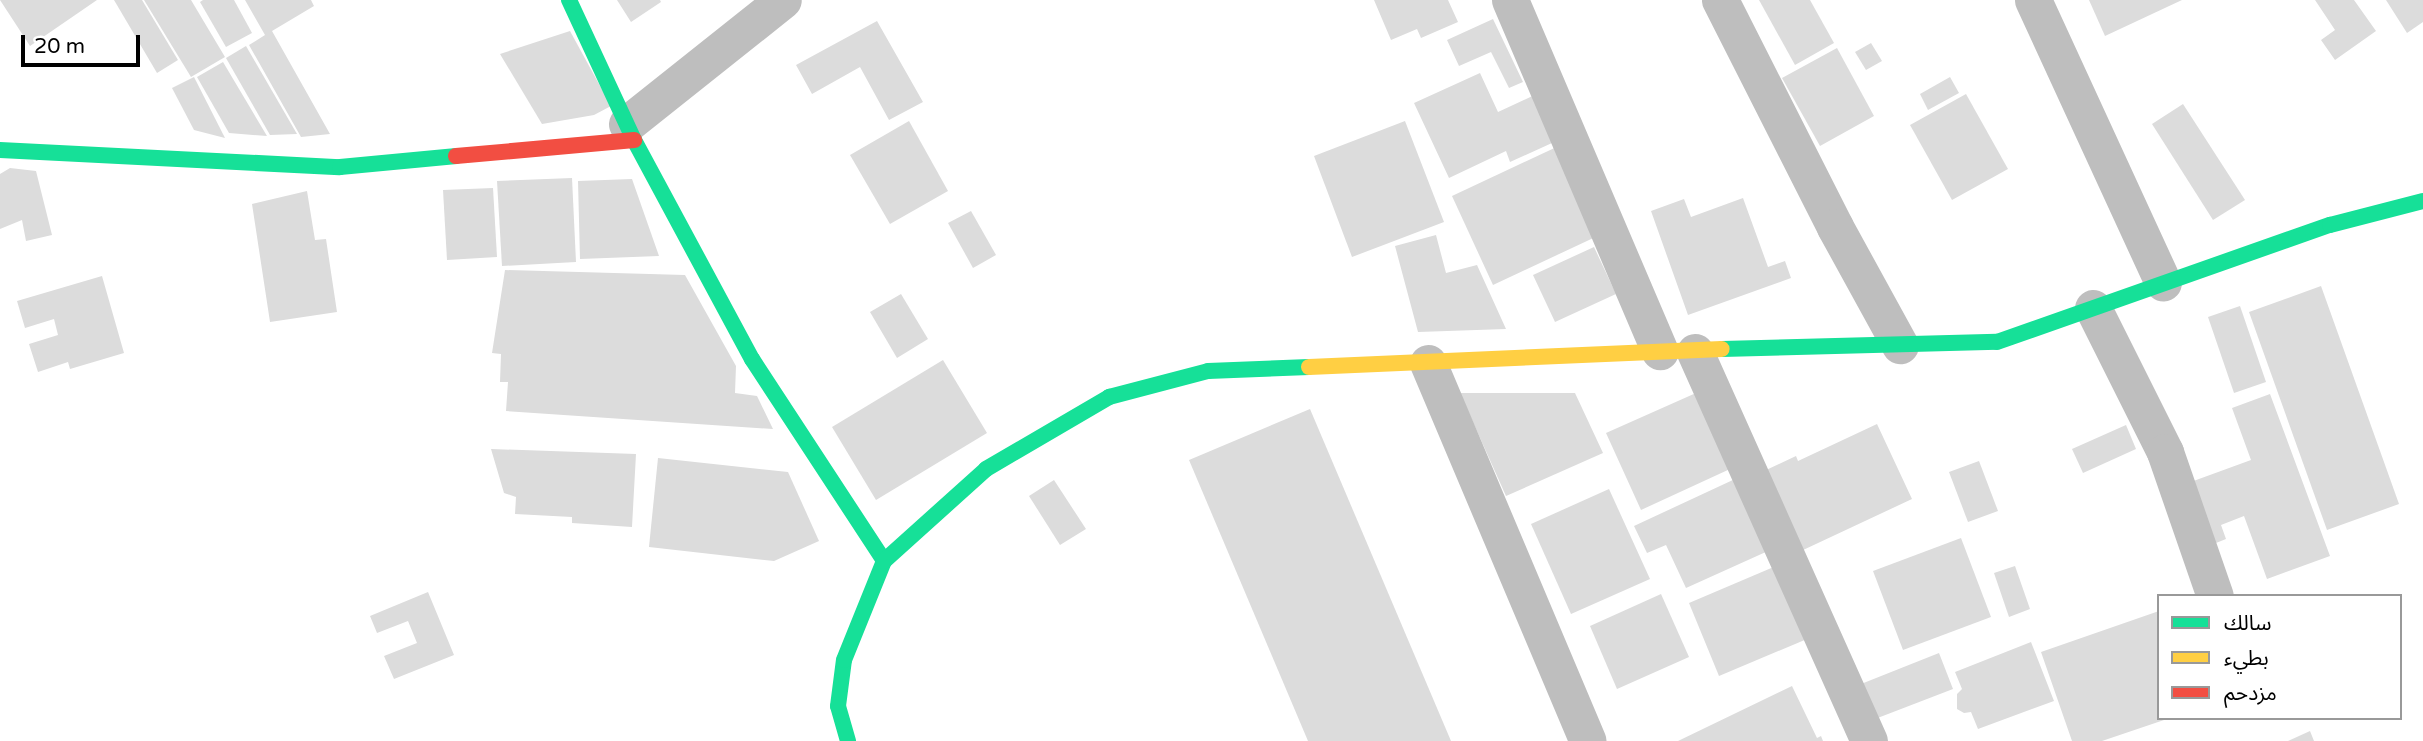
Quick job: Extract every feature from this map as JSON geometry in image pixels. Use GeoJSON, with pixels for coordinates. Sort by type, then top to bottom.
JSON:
{"type":"FeatureCollection","features":[{"type":"Feature","properties":{"kind":"street"},"geometry":{"type":"LineString","coordinates":[[569,0],[630,132],[752,359],[884,561]]}},
{"type":"Feature","properties":{"kind":"street"},"geometry":{"type":"LineString","coordinates":[[0,150],[340,167],[630,132],[783,0]]}},
{"type":"Feature","properties":{"kind":"street"},"geometry":{"type":"LineString","coordinates":[[1510,0],[1678,352],[1869,741]]}},
{"type":"Feature","properties":{"kind":"street"},"geometry":{"type":"LineString","coordinates":[[1720,0],[1835,227],[1900,345]]}},
{"type":"Feature","properties":{"kind":"street"},"geometry":{"type":"LineString","coordinates":[[2033,0],[2163,283]]}},
{"type":"Feature","properties":{"kind":"street"},"geometry":{"type":"LineString","coordinates":[[848,741],[838,706],[844,660],[884,561],[986,469],[1109,397],[1209,371],[1997,342],[2330,225],[2423,201]]}},
{"type":"Feature","properties":{"kind":"street"},"geometry":{"type":"LineString","coordinates":[[2092,308],[2165,453],[2214,594]]}},
{"type":"Feature","properties":{"kind":"street"},"geometry":{"type":"LineString","coordinates":[[1427,363],[1588,741]]}},
{"type":"Feature","properties":{"kind":"building"},"geometry":{"type":"Polygon","coordinates":[[[0,0],[97,0],[30,46],[0,0]]]}},
{"type":"Feature","properties":{"kind":"building"},"geometry":{"type":"Polygon","coordinates":[[[114,0],[142,0],[178,60],[157,73],[114,0]]]}},
{"type":"Feature","properties":{"kind":"building"},"geometry":{"type":"Polygon","coordinates":[[[144,0],[191,0],[225,57],[191,77],[144,0]]]}},
{"type":"Feature","properties":{"kind":"building"},"geometry":{"type":"Polygon","coordinates":[[[234,0],[252,33],[226,47],[200,2],[234,0]]]}},
{"type":"Feature","properties":{"kind":"building"},"geometry":{"type":"Polygon","coordinates":[[[245,0],[311,0],[314,6],[272,31],[330,134],[301,137],[249,45],[265,35],[245,0]]]}},
{"type":"Feature","properties":{"kind":"building"},"geometry":{"type":"Polygon","coordinates":[[[617,0],[660,0],[661,2],[631,22],[617,0]]]}},
{"type":"Feature","properties":{"kind":"building"},"geometry":{"type":"Polygon","coordinates":[[[1374,0],[1448,0],[1458,22],[1421,38],[1417,29],[1391,40],[1374,0]]]}},
{"type":"Feature","properties":{"kind":"building"},"geometry":{"type":"Polygon","coordinates":[[[1759,0],[1810,0],[1834,43],[1795,65],[1759,0]]]}},
{"type":"Feature","properties":{"kind":"building"},"geometry":{"type":"Polygon","coordinates":[[[2089,0],[2182,0],[2105,36],[2089,0]]]}},
{"type":"Feature","properties":{"kind":"building"},"geometry":{"type":"Polygon","coordinates":[[[2315,0],[2354,0],[2376,31],[2335,60],[2321,40],[2335,30],[2315,0]]]}},
{"type":"Feature","properties":{"kind":"building"},"geometry":{"type":"Polygon","coordinates":[[[2386,0],[2423,0],[2423,22],[2407,33],[2386,0]]]}},
{"type":"Feature","properties":{"kind":"building"},"geometry":{"type":"Polygon","coordinates":[[[1493,19],[1523,82],[1509,88],[1491,52],[1459,66],[1447,40],[1493,19]]]}},
{"type":"Feature","properties":{"kind":"building"},"geometry":{"type":"Polygon","coordinates":[[[877,21],[923,102],[889,120],[860,67],[812,94],[796,65],[877,21]]]}},
{"type":"Feature","properties":{"kind":"building"},"geometry":{"type":"Polygon","coordinates":[[[570,31],[611,106],[594,115],[542,124],[500,54],[570,31]]]}},
{"type":"Feature","properties":{"kind":"building"},"geometry":{"type":"Polygon","coordinates":[[[1871,43],[1882,61],[1866,70],[1855,52],[1871,43]]]}},
{"type":"Feature","properties":{"kind":"building"},"geometry":{"type":"Polygon","coordinates":[[[246,46],[297,134],[270,135],[226,58],[246,46]]]}},
{"type":"Feature","properties":{"kind":"building"},"geometry":{"type":"Polygon","coordinates":[[[1837,48],[1874,116],[1820,146],[1782,78],[1837,48]]]}},
{"type":"Feature","properties":{"kind":"building"},"geometry":{"type":"Polygon","coordinates":[[[223,62],[267,136],[229,133],[197,77],[223,62]]]}},
{"type":"Feature","properties":{"kind":"building"},"geometry":{"type":"Polygon","coordinates":[[[1480,73],[1498,112],[1541,92],[1563,138],[1510,162],[1506,151],[1449,178],[1414,103],[1480,73]]]}},
{"type":"Feature","properties":{"kind":"building"},"geometry":{"type":"Polygon","coordinates":[[[194,77],[225,138],[194,130],[172,88],[194,77]]]}},
{"type":"Feature","properties":{"kind":"building"},"geometry":{"type":"Polygon","coordinates":[[[1950,77],[1959,93],[1928,110],[1920,94],[1950,77]]]}},
{"type":"Feature","properties":{"kind":"building"},"geometry":{"type":"Polygon","coordinates":[[[1966,94],[2008,169],[1952,200],[1910,125],[1966,94]]]}},
{"type":"Feature","properties":{"kind":"building"},"geometry":{"type":"Polygon","coordinates":[[[2183,104],[2245,200],[2213,220],[2152,124],[2183,104]]]}},
{"type":"Feature","properties":{"kind":"building"},"geometry":{"type":"Polygon","coordinates":[[[909,121],[948,191],[890,224],[850,155],[909,121]]]}},
{"type":"Feature","properties":{"kind":"building"},"geometry":{"type":"Polygon","coordinates":[[[1405,121],[1444,222],[1352,257],[1314,156],[1405,121]]]}},
{"type":"Feature","properties":{"kind":"building"},"geometry":{"type":"Polygon","coordinates":[[[1563,144],[1604,233],[1493,285],[1452,196],[1563,144]]]}},
{"type":"Feature","properties":{"kind":"building"},"geometry":{"type":"Polygon","coordinates":[[[10,168],[36,171],[52,235],[26,241],[22,220],[0,229],[0,174],[10,168]]]}},
{"type":"Feature","properties":{"kind":"building"},"geometry":{"type":"Polygon","coordinates":[[[572,178],[576,262],[502,266],[497,181],[572,178]]]}},
{"type":"Feature","properties":{"kind":"building"},"geometry":{"type":"Polygon","coordinates":[[[632,179],[659,256],[580,259],[578,181],[632,179]]]}},
{"type":"Feature","properties":{"kind":"building"},"geometry":{"type":"Polygon","coordinates":[[[493,188],[497,257],[447,260],[443,190],[493,188]]]}},
{"type":"Feature","properties":{"kind":"building"},"geometry":{"type":"Polygon","coordinates":[[[307,191],[315,240],[326,239],[337,312],[270,322],[252,204],[307,191]]]}},
{"type":"Feature","properties":{"kind":"building"},"geometry":{"type":"Polygon","coordinates":[[[1743,198],[1768,267],[1785,261],[1791,278],[1688,315],[1651,211],[1684,199],[1691,217],[1743,198]]]}},
{"type":"Feature","properties":{"kind":"building"},"geometry":{"type":"Polygon","coordinates":[[[971,211],[996,255],[973,268],[948,223],[971,211]]]}},
{"type":"Feature","properties":{"kind":"building"},"geometry":{"type":"Polygon","coordinates":[[[1436,235],[1446,273],[1477,265],[1506,329],[1418,332],[1395,246],[1436,235]]]}},
{"type":"Feature","properties":{"kind":"building"},"geometry":{"type":"Polygon","coordinates":[[[1594,247],[1616,294],[1555,322],[1533,275],[1594,247]]]}},
{"type":"Feature","properties":{"kind":"building"},"geometry":{"type":"Polygon","coordinates":[[[505,270],[685,275],[736,366],[735,393],[757,396],[773,429],[506,411],[508,382],[500,382],[501,354],[492,353],[505,270]]]}},
{"type":"Feature","properties":{"kind":"building"},"geometry":{"type":"Polygon","coordinates":[[[102,276],[124,353],[70,369],[68,362],[38,372],[29,344],[58,335],[54,319],[25,328],[17,301],[102,276]]]}},
{"type":"Feature","properties":{"kind":"building"},"geometry":{"type":"Polygon","coordinates":[[[2321,286],[2399,504],[2327,530],[2249,312],[2321,286]]]}},
{"type":"Feature","properties":{"kind":"building"},"geometry":{"type":"Polygon","coordinates":[[[901,294],[928,339],[897,358],[870,312],[901,294]]]}},
{"type":"Feature","properties":{"kind":"building"},"geometry":{"type":"Polygon","coordinates":[[[2240,306],[2266,382],[2234,393],[2208,317],[2240,306]]]}},
{"type":"Feature","properties":{"kind":"building"},"geometry":{"type":"Polygon","coordinates":[[[943,360],[987,433],[876,500],[832,427],[943,360]]]}},
{"type":"Feature","properties":{"kind":"building"},"geometry":{"type":"Polygon","coordinates":[[[1460,393],[1575,393],[1603,453],[1506,496],[1460,393]]]}},
{"type":"Feature","properties":{"kind":"building"},"geometry":{"type":"Polygon","coordinates":[[[1696,393],[1730,469],[1641,510],[1606,433],[1696,393]]]}},
{"type":"Feature","properties":{"kind":"building"},"geometry":{"type":"Polygon","coordinates":[[[2270,394],[2330,556],[2267,579],[2244,516],[2221,525],[2226,539],[2211,545],[2188,483],[2251,460],[2232,408],[2270,394]]]}},
{"type":"Feature","properties":{"kind":"building"},"geometry":{"type":"Polygon","coordinates":[[[1310,409],[1451,741],[1308,741],[1189,460],[1310,409]]]}},
{"type":"Feature","properties":{"kind":"building"},"geometry":{"type":"Polygon","coordinates":[[[1877,424],[1912,499],[1801,551],[1764,471],[1796,456],[1798,461],[1877,424]]]}},
{"type":"Feature","properties":{"kind":"building"},"geometry":{"type":"Polygon","coordinates":[[[2126,425],[2136,449],[2083,473],[2072,449],[2126,425]]]}},
{"type":"Feature","properties":{"kind":"building"},"geometry":{"type":"Polygon","coordinates":[[[491,449],[636,454],[632,527],[572,523],[572,517],[515,514],[516,497],[504,493],[491,449]]]}},
{"type":"Feature","properties":{"kind":"building"},"geometry":{"type":"Polygon","coordinates":[[[658,458],[788,472],[819,541],[774,561],[649,547],[658,458]]]}},
{"type":"Feature","properties":{"kind":"building"},"geometry":{"type":"Polygon","coordinates":[[[1979,461],[1998,511],[1968,522],[1949,472],[1979,461]]]}},
{"type":"Feature","properties":{"kind":"building"},"geometry":{"type":"Polygon","coordinates":[[[1735,479],[1768,551],[1686,588],[1666,545],[1647,553],[1634,526],[1735,479]]]}},
{"type":"Feature","properties":{"kind":"building"},"geometry":{"type":"Polygon","coordinates":[[[1054,480],[1086,529],[1060,545],[1029,496],[1054,480]]]}},
{"type":"Feature","properties":{"kind":"building"},"geometry":{"type":"Polygon","coordinates":[[[1609,489],[1650,579],[1571,614],[1531,524],[1609,489]]]}},
{"type":"Feature","properties":{"kind":"building"},"geometry":{"type":"Polygon","coordinates":[[[1961,538],[1991,617],[1903,650],[1873,571],[1961,538]]]}},
{"type":"Feature","properties":{"kind":"building"},"geometry":{"type":"Polygon","coordinates":[[[1776,566],[1807,639],[1719,676],[1689,603],[1776,566]]]}},
{"type":"Feature","properties":{"kind":"building"},"geometry":{"type":"Polygon","coordinates":[[[2015,566],[2030,609],[2009,617],[1994,573],[2015,566]]]}},
{"type":"Feature","properties":{"kind":"building"},"geometry":{"type":"Polygon","coordinates":[[[428,592],[454,655],[394,679],[384,656],[417,643],[408,621],[377,633],[370,616],[428,592]]]}},
{"type":"Feature","properties":{"kind":"building"},"geometry":{"type":"Polygon","coordinates":[[[1661,594],[1689,657],[1617,689],[1590,626],[1661,594]]]}},
{"type":"Feature","properties":{"kind":"building"},"geometry":{"type":"Polygon","coordinates":[[[2157,612],[2157,720],[2164,720],[2102,741],[2072,741],[2041,652],[2157,612]]]}},
{"type":"Feature","properties":{"kind":"building"},"geometry":{"type":"Polygon","coordinates":[[[2031,642],[2054,701],[1978,729],[1971,712],[1964,713],[1957,709],[1957,694],[1962,689],[1955,672],[2031,642]]]}},
{"type":"Feature","properties":{"kind":"building"},"geometry":{"type":"Polygon","coordinates":[[[1939,653],[1953,689],[1875,719],[1861,684],[1939,653]]]}},
{"type":"Feature","properties":{"kind":"building"},"geometry":{"type":"Polygon","coordinates":[[[1792,686],[1817,738],[1821,736],[1823,741],[1678,741],[1792,686]]]}},
{"type":"Feature","properties":{"kind":"building"},"geometry":{"type":"Polygon","coordinates":[[[2310,731],[2314,741],[2288,741],[2310,731]]]}},
{"type":"Feature","properties":{"kind":"traffic: fast"},"geometry":{"type":"LineString","coordinates":[[569,0],[634,140],[752,359],[884,561]]}},
{"type":"Feature","properties":{"kind":"traffic: fast"},"geometry":{"type":"LineString","coordinates":[[0,150],[340,167],[456,156]]}},
{"type":"Feature","properties":{"kind":"traffic: fast"},"geometry":{"type":"LineString","coordinates":[[1722,349],[1997,342],[2330,225],[2423,201]]}},
{"type":"Feature","properties":{"kind":"traffic: fast"},"geometry":{"type":"LineString","coordinates":[[848,741],[838,706],[844,660],[884,561],[986,469],[1109,397],[1208,371],[1309,367]]}},
{"type":"Feature","properties":{"kind":"traffic: slow"},"geometry":{"type":"LineString","coordinates":[[1309,367],[1722,349]]}},
{"type":"Feature","properties":{"kind":"traffic: jam"},"geometry":{"type":"LineString","coordinates":[[456,156],[634,140]]}}]}
